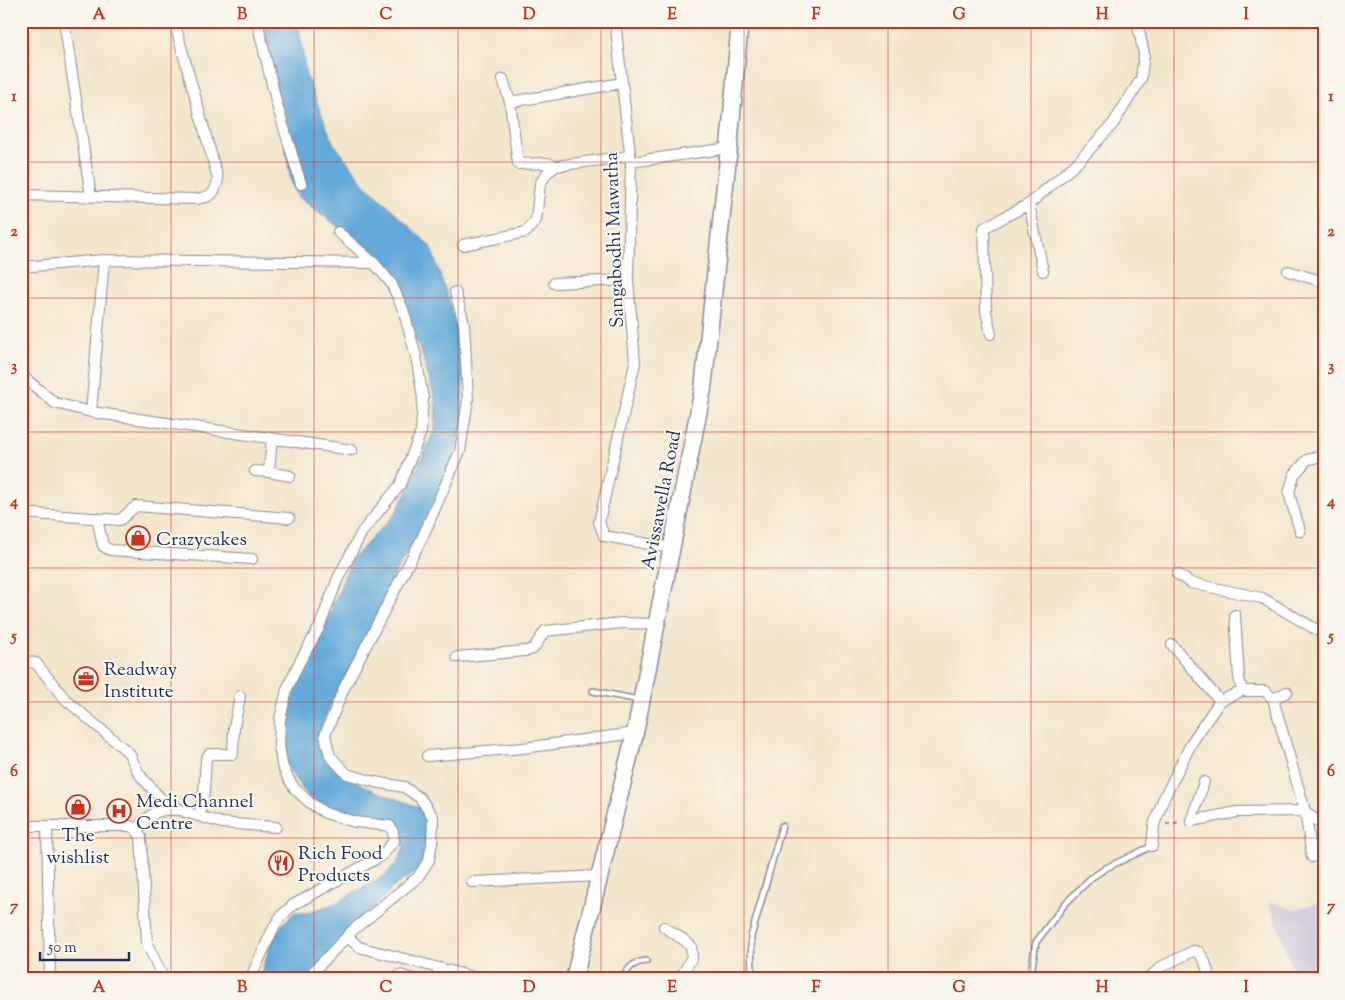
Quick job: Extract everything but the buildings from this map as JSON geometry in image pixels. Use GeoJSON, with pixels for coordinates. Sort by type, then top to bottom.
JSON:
{"type":"FeatureCollection","features":[{"type":"Feature","properties":{"kind":"main road","name":"Avissawella Road"},"geometry":{"type":"LineString","coordinates":[[574,979],[635,733],[703,389],[729,148],[740,21]]}},
{"type":"Feature","properties":{"kind":"street"},"geometry":{"type":"LineString","coordinates":[[64,21],[91,197]]}},
{"type":"Feature","properties":{"kind":"street"},"geometry":{"type":"LineString","coordinates":[[21,195],[195,199],[209,197],[216,190],[218,179],[174,21]]}},
{"type":"Feature","properties":{"kind":"street"},"geometry":{"type":"LineString","coordinates":[[258,21],[277,105],[301,184]]}},
{"type":"Feature","properties":{"kind":"street","name":"Sangabodhi Mawatha"},"geometry":{"type":"LineString","coordinates":[[615,21],[630,159],[628,280],[635,363],[599,522],[604,536],[671,548]]}},
{"type":"Feature","properties":{"kind":"street"},"geometry":{"type":"LineString","coordinates":[[991,334],[986,311],[984,228],[1029,204],[1077,163],[1113,124],[1141,79],[1144,54],[1137,21]]}},
{"type":"Feature","properties":{"kind":"street"},"geometry":{"type":"LineString","coordinates":[[503,79],[510,102],[518,164],[548,163],[556,166],[729,148]]}},
{"type":"Feature","properties":{"kind":"street"},"geometry":{"type":"LineString","coordinates":[[510,102],[622,83]]}},
{"type":"Feature","properties":{"kind":"street"},"geometry":{"type":"LineString","coordinates":[[463,245],[526,232],[536,220],[540,184],[547,173],[556,166]]}},
{"type":"Feature","properties":{"kind":"street"},"geometry":{"type":"LineString","coordinates":[[1029,204],[1043,271]]}},
{"type":"Feature","properties":{"kind":"street"},"geometry":{"type":"LineString","coordinates":[[250,979],[281,916],[293,905],[381,856],[394,841],[390,826],[355,822],[340,818],[325,813],[309,802],[295,789],[287,776],[282,765],[279,745],[280,720],[287,689],[320,628],[338,578],[362,532],[400,485],[410,464],[421,432],[423,398],[416,356],[403,309],[391,283],[374,263],[338,232]]}},
{"type":"Feature","properties":{"kind":"street"},"geometry":{"type":"LineString","coordinates":[[21,267],[104,260],[374,263]]}},
{"type":"Feature","properties":{"kind":"street"},"geometry":{"type":"LineString","coordinates":[[91,412],[104,260]]}},
{"type":"Feature","properties":{"kind":"street"},"geometry":{"type":"LineString","coordinates":[[1288,271],[1324,282]]}},
{"type":"Feature","properties":{"kind":"street"},"geometry":{"type":"LineString","coordinates":[[554,282],[628,280]]}},
{"type":"Feature","properties":{"kind":"street"},"geometry":{"type":"LineString","coordinates":[[310,979],[314,972],[347,936],[418,877],[429,860],[433,817],[420,798],[404,787],[375,782],[347,774],[330,756],[325,735],[344,688],[423,536],[460,451],[468,400],[464,323],[455,292]]}},
{"type":"Feature","properties":{"kind":"street"},"geometry":{"type":"LineString","coordinates":[[21,376],[55,403],[91,412],[352,450]]}},
{"type":"Feature","properties":{"kind":"street"},"geometry":{"type":"LineString","coordinates":[[269,472],[272,438]]}},
{"type":"Feature","properties":{"kind":"street"},"geometry":{"type":"LineString","coordinates":[[1300,530],[1289,493],[1294,474],[1307,460],[1324,455]]}},
{"type":"Feature","properties":{"kind":"street"},"geometry":{"type":"LineString","coordinates":[[255,471],[290,476]]}},
{"type":"Feature","properties":{"kind":"street"},"geometry":{"type":"LineString","coordinates":[[21,513],[120,520],[136,506],[289,518]]}},
{"type":"Feature","properties":{"kind":"street"},"geometry":{"type":"LineString","coordinates":[[97,518],[103,546],[110,550],[252,559]]}},
{"type":"Feature","properties":{"kind":"street"},"geometry":{"type":"LineString","coordinates":[[1177,574],[1191,583],[1262,598],[1324,634]]}},
{"type":"Feature","properties":{"kind":"street"},"geometry":{"type":"LineString","coordinates":[[1234,615],[1239,678],[1242,691]]}},
{"type":"Feature","properties":{"kind":"street"},"geometry":{"type":"LineString","coordinates":[[457,657],[526,652],[533,649],[545,631],[622,623],[657,624]]}},
{"type":"Feature","properties":{"kind":"street"},"geometry":{"type":"LineString","coordinates":[[1172,645],[1220,701]]}},
{"type":"Feature","properties":{"kind":"street"},"geometry":{"type":"LineString","coordinates":[[21,661],[36,663],[64,699],[129,754],[139,774],[160,798],[182,810],[222,823],[276,827]]}},
{"type":"Feature","properties":{"kind":"street"},"geometry":{"type":"LineString","coordinates":[[1152,846],[1154,825],[1163,800],[1192,742],[1220,701],[1242,691],[1265,691],[1273,699],[1305,811],[1312,858]]}},
{"type":"Feature","properties":{"kind":"street"},"geometry":{"type":"LineString","coordinates":[[1273,699],[1287,692]]}},
{"type":"Feature","properties":{"kind":"street"},"geometry":{"type":"LineString","coordinates":[[199,816],[204,793],[206,759],[209,754],[233,754],[234,728],[240,696]]}},
{"type":"Feature","properties":{"kind":"street"},"geometry":{"type":"LineString","coordinates":[[426,756],[522,748],[635,733]]}},
{"type":"Feature","properties":{"kind":"street"},"geometry":{"type":"LineString","coordinates":[[1204,782],[1191,821],[1237,812],[1305,811],[1324,827]]}},
{"type":"Feature","properties":{"kind":"street"},"geometry":{"type":"LineString","coordinates":[[136,829],[148,817],[160,810],[182,810]]}},
{"type":"Feature","properties":{"kind":"street"},"geometry":{"type":"LineString","coordinates":[[21,826],[130,826],[136,829],[141,837],[148,944],[164,979]]}},
{"type":"Feature","properties":{"kind":"street"},"geometry":{"type":"LineString","coordinates":[[47,826],[50,979]]}},
{"type":"Feature","properties":{"kind":"street"},"geometry":{"type":"LineString","coordinates":[[472,882],[600,876]]}},
{"type":"Feature","properties":{"kind":"street"},"geometry":{"type":"LineString","coordinates":[[664,927],[692,946],[692,957],[680,979]]}},
{"type":"Feature","properties":{"kind":"street"},"geometry":{"type":"LineString","coordinates":[[347,936],[358,947],[481,979]]}},
{"type":"Feature","properties":{"kind":"street"},"geometry":{"type":"LineString","coordinates":[[1148,979],[1161,967],[1193,951],[1199,952],[1205,962],[1210,979]]}},
{"type":"Feature","properties":{"kind":"street"},"geometry":{"type":"LineString","coordinates":[[400,975],[413,979]]}},
{"type":"Feature","properties":{"kind":"lane"},"geometry":{"type":"LineString","coordinates":[[593,690],[642,700]]}},
{"type":"Feature","properties":{"kind":"lane"},"geometry":{"type":"LineString","coordinates":[[752,979],[752,937],[782,826]]}},
{"type":"Feature","properties":{"kind":"lane"},"geometry":{"type":"LineString","coordinates":[[1030,979],[1036,942],[1065,904],[1091,878],[1106,868],[1152,846]]}},
{"type":"Feature","properties":{"kind":"lane"},"geometry":{"type":"LineString","coordinates":[[623,979],[626,971],[635,962],[646,961]]}},
{"type":"Feature","properties":{"kind":"path"},"geometry":{"type":"LineString","coordinates":[[1154,825],[1191,821]]}},
{"type":"Feature","properties":{"kind":"shaded area"},"geometry":{"type":"Polygon","coordinates":[[[1269,901],[1294,910],[1324,901],[1324,979],[1296,979],[1269,901]]]}},
{"type":"Feature","properties":{"kind":"water"},"geometry":{"type":"Polygon","coordinates":[[[262,21],[298,21],[306,75],[333,143],[366,185],[431,247],[452,311],[464,364],[461,428],[447,478],[423,527],[396,571],[370,632],[337,690],[319,732],[327,759],[343,775],[375,791],[419,807],[426,819],[426,852],[417,871],[371,902],[335,935],[298,974],[296,979],[259,979],[275,932],[295,912],[306,913],[336,903],[385,875],[397,863],[404,849],[400,831],[387,819],[331,813],[309,798],[286,766],[283,719],[297,674],[322,634],[351,560],[395,514],[405,496],[435,429],[436,402],[423,358],[392,279],[340,228],[298,197],[291,181],[270,51],[262,21]]]}},
{"type":"Feature","properties":{"kind":"waterway"},"geometry":{"type":"LineString","coordinates":[[299,979],[386,887]]}},
{"type":"Feature","properties":{"kind":"place","name":"Crazycakes"},"geometry":{"type":"Point","coordinates":[138,538]}},
{"type":"Feature","properties":{"kind":"place","name":"Readway Institute"},"geometry":{"type":"Point","coordinates":[86,679]}},
{"type":"Feature","properties":{"kind":"place","name":"The wishlist"},"geometry":{"type":"Point","coordinates":[78,807]}},
{"type":"Feature","properties":{"kind":"place","name":"Medi Channel Centre"},"geometry":{"type":"Point","coordinates":[119,811]}},
{"type":"Feature","properties":{"kind":"place","name":"Rich Food Products"},"geometry":{"type":"Point","coordinates":[281,863]}}]}
